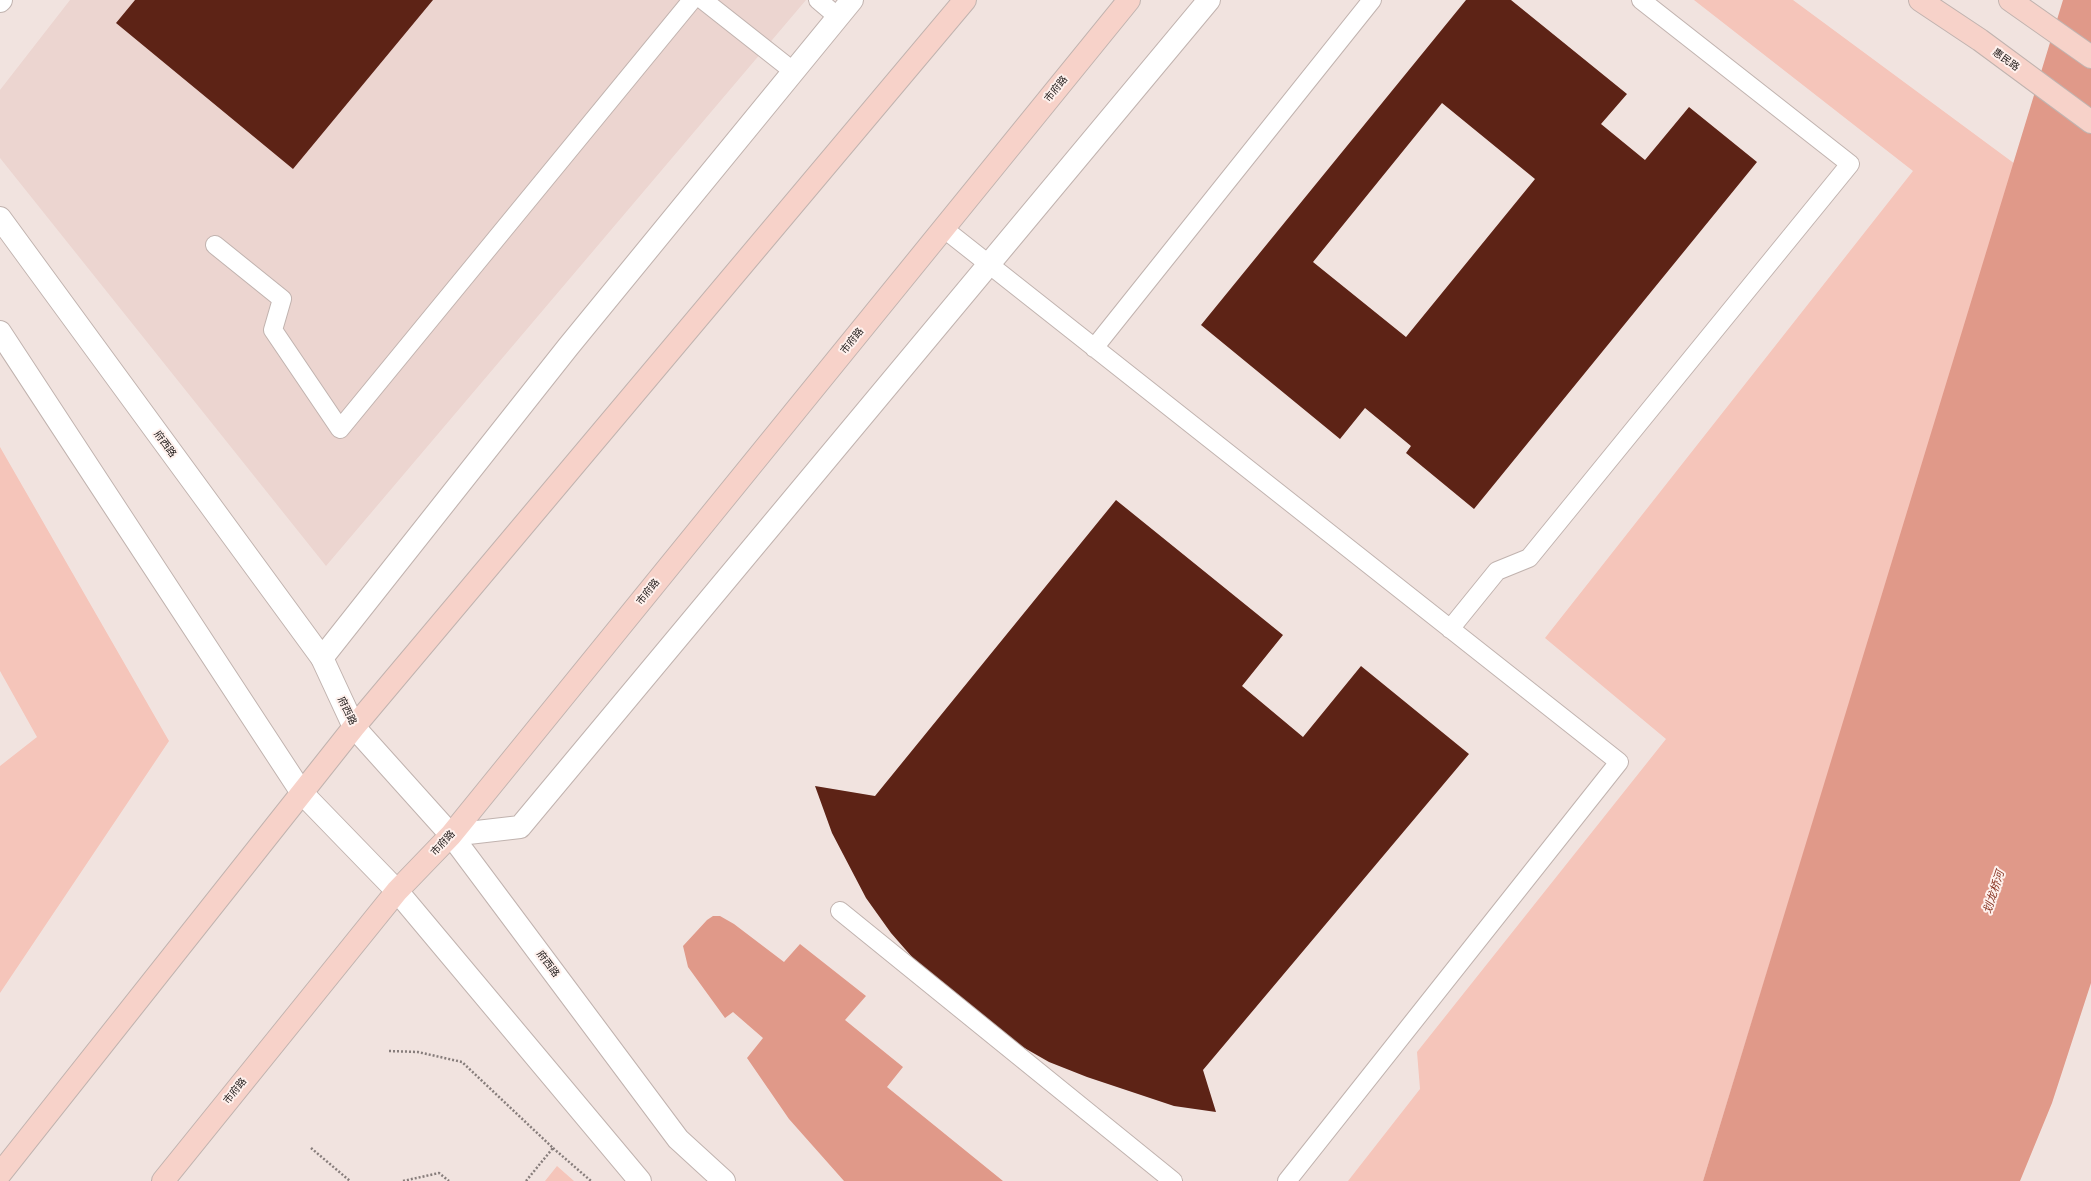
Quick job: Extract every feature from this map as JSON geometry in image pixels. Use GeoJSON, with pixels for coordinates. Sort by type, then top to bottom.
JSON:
{"type":"FeatureCollection","features":[{"type":"Feature","properties":{"kind":"main road"},"geometry":{"type":"LineString","coordinates":[[0,1174],[354,727],[965,0]]}},
{"type":"Feature","properties":{"kind":"main road","name":"市府路"},"geometry":{"type":"LineString","coordinates":[[163,1181],[397,891],[451,835],[1129,0]]}},
{"type":"Feature","properties":{"kind":"main road","name":"惠民路"},"geometry":{"type":"LineString","coordinates":[[1920,0],[1980,40],[2091,122]]}},
{"type":"Feature","properties":{"kind":"main road"},"geometry":{"type":"LineString","coordinates":[[2010,0],[2091,57]]}},
{"type":"Feature","properties":{"kind":"street"},"geometry":{"type":"LineString","coordinates":[[322,658],[568,347],[852,0]]}},
{"type":"Feature","properties":{"kind":"street"},"geometry":{"type":"LineString","coordinates":[[451,835],[520,827],[717,588],[989,265],[1209,0]]}},
{"type":"Feature","properties":{"kind":"street","name":"府西路"},"geometry":{"type":"LineString","coordinates":[[0,218],[322,658],[354,727],[451,835],[678,1139],[724,1181]]}},
{"type":"Feature","properties":{"kind":"street"},"geometry":{"type":"LineString","coordinates":[[0,332],[302,793],[397,891],[640,1181]]}},
{"type":"Feature","properties":{"kind":"lane"},"geometry":{"type":"LineString","coordinates":[[215,245],[282,299],[273,330],[340,429],[692,0]]}},
{"type":"Feature","properties":{"kind":"lane"},"geometry":{"type":"LineString","coordinates":[[703,0],[793,72]]}},
{"type":"Feature","properties":{"kind":"lane"},"geometry":{"type":"LineString","coordinates":[[818,0],[838,17]]}},
{"type":"Feature","properties":{"kind":"lane"},"geometry":{"type":"LineString","coordinates":[[1094,348],[1372,0]]}},
{"type":"Feature","properties":{"kind":"lane"},"geometry":{"type":"LineString","coordinates":[[1450,629],[1498,572],[1529,558],[1850,164],[1641,0]]}},
{"type":"Feature","properties":{"kind":"lane"},"geometry":{"type":"LineString","coordinates":[[943,228],[1619,762],[1287,1181]]}},
{"type":"Feature","properties":{"kind":"lane"},"geometry":{"type":"LineString","coordinates":[[840,911],[1173,1181]]}},
{"type":"Feature","properties":{"kind":"path"},"geometry":{"type":"LineString","coordinates":[[389,1051],[418,1052],[462,1062],[553,1148],[591,1181]]}},
{"type":"Feature","properties":{"kind":"path"},"geometry":{"type":"LineString","coordinates":[[311,1148],[350,1181]]}},
{"type":"Feature","properties":{"kind":"path"},"geometry":{"type":"LineString","coordinates":[[526,1181],[553,1148]]}},
{"type":"Feature","properties":{"kind":"path"},"geometry":{"type":"LineString","coordinates":[[403,1181],[439,1173],[449,1181]]}},
{"type":"Feature","properties":{"kind":"shaded area"},"geometry":{"type":"Polygon","coordinates":[[[70,0],[806,0],[326,566],[0,158],[0,90],[70,0]]]}},
{"type":"Feature","properties":{"kind":"shaded area"},"geometry":{"type":"Polygon","coordinates":[[[1694,0],[1793,0],[2015,164],[1703,1181],[1348,1181],[1420,1089],[1417,1052],[1666,739],[1545,638],[1913,171],[1694,0]]]}},
{"type":"Feature","properties":{"kind":"shaded area"},"geometry":{"type":"Polygon","coordinates":[[[0,447],[169,741],[0,993],[0,766],[37,737],[0,671],[0,447]]]}},
{"type":"Feature","properties":{"kind":"shaded area"},"geometry":{"type":"Polygon","coordinates":[[[557,1166],[574,1181],[545,1181],[557,1166]]]}},
{"type":"Feature","properties":{"kind":"water","name":"划龙桥河"},"geometry":{"type":"Polygon","coordinates":[[[2063,0],[2091,0],[2091,983],[2052,1103],[2020,1181],[1703,1181],[2063,0]]]}},
{"type":"Feature","properties":{"kind":"water"},"geometry":{"type":"Polygon","coordinates":[[[713,916],[720,916],[734,924],[784,962],[800,944],[866,996],[845,1020],[903,1067],[887,1087],[1003,1181],[844,1181],[789,1119],[747,1058],[763,1038],[733,1012],[725,1018],[688,967],[683,946],[707,920],[713,916]]]}},
{"type":"Feature","properties":{"kind":"building"},"geometry":{"type":"Polygon","coordinates":[[[135,0],[433,0],[293,169],[116,23],[135,0]]]}},
{"type":"Feature","properties":{"kind":"building"},"geometry":{"type":"Polygon","coordinates":[[[1466,0],[1511,0],[1627,94],[1601,124],[1645,160],[1689,107],[1757,162],[1474,509],[1406,453],[1411,446],[1365,408],[1340,439],[1201,325],[1466,0]],[[1442,103],[1313,262],[1406,337],[1535,179],[1442,103]]]}},
{"type":"Feature","properties":{"kind":"building"},"geometry":{"type":"Polygon","coordinates":[[[1116,500],[1283,635],[1242,686],[1303,737],[1361,666],[1469,754],[1203,1070],[1216,1112],[1174,1106],[1087,1077],[1049,1062],[1014,1042],[919,965],[891,933],[866,898],[832,833],[815,786],[875,796],[1116,500]]]}}]}
